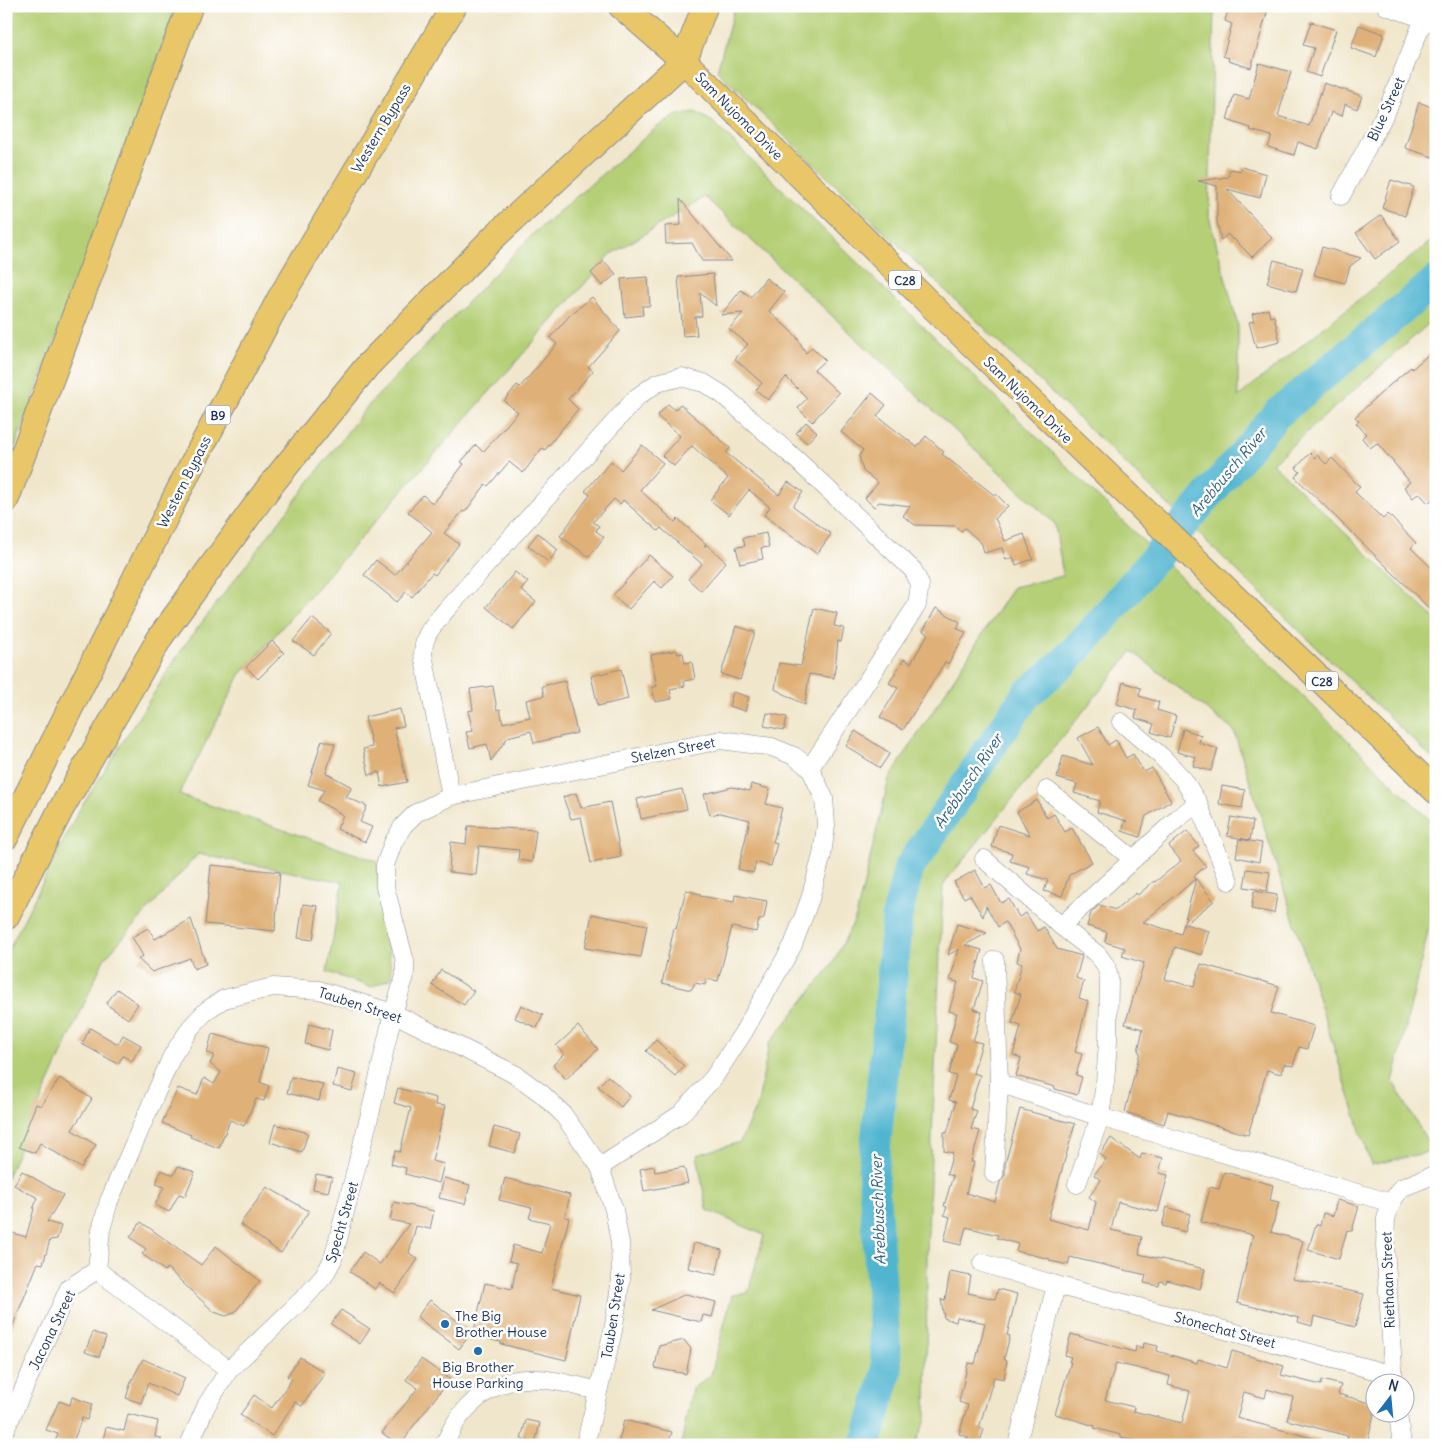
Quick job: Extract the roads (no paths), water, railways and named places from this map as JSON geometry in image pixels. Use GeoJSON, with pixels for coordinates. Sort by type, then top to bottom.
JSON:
{"type":"FeatureCollection","features":[{"type":"Feature","properties":{"kind":"highway"},"geometry":{"type":"LineString","coordinates":[[6,500],[190,6]]}},
{"type":"Feature","properties":{"kind":"highway","name":"Western Bypass"},"geometry":{"type":"LineString","coordinates":[[6,838],[188,472],[279,300],[454,6]]}},
{"type":"Feature","properties":{"kind":"highway","name":"Sam Nujoma Drive"},"geometry":{"type":"LineString","coordinates":[[621,6],[684,61],[935,310],[1436,791]]}},
{"type":"Feature","properties":{"kind":"highway"},"geometry":{"type":"LineString","coordinates":[[6,917],[60,811],[161,636],[270,486],[368,365],[494,237],[684,61],[706,6]]}},
{"type":"Feature","properties":{"kind":"street"},"geometry":{"type":"LineString","coordinates":[[1386,6],[1430,16]]}},
{"type":"Feature","properties":{"kind":"street","name":"Blue Street"},"geometry":{"type":"LineString","coordinates":[[1341,196],[1388,108],[1430,16]]}},
{"type":"Feature","properties":{"kind":"street"},"geometry":{"type":"LineString","coordinates":[[451,796],[423,654],[423,643],[427,633],[637,398],[657,383],[681,377],[704,383],[723,395],[798,461],[914,570],[920,584],[917,604],[810,768],[824,798],[826,825],[820,864],[794,945],[743,1033],[714,1076],[681,1114],[600,1168]]}},
{"type":"Feature","properties":{"kind":"street"},"geometry":{"type":"LineString","coordinates":[[1121,722],[1161,756],[1183,779],[1198,803],[1229,881]]}},
{"type":"Feature","properties":{"kind":"street","name":"Stelzen Street"},"geometry":{"type":"LineString","coordinates":[[393,1013],[405,976],[405,961],[385,887],[386,865],[393,843],[403,826],[416,813],[451,796],[721,740],[772,747],[794,756],[810,768]]}},
{"type":"Feature","properties":{"kind":"street"},"geometry":{"type":"LineString","coordinates":[[1047,790],[1133,859]]}},
{"type":"Feature","properties":{"kind":"street"},"geometry":{"type":"LineString","coordinates":[[1061,926],[1178,818],[1198,803]]}},
{"type":"Feature","properties":{"kind":"street"},"geometry":{"type":"LineString","coordinates":[[984,859],[1061,926],[1098,955],[1106,966],[1108,978],[1108,1042],[1105,1082],[1100,1117],[1077,1184]]}},
{"type":"Feature","properties":{"kind":"street"},"geometry":{"type":"LineString","coordinates":[[994,1174],[999,1083],[995,960]]}},
{"type":"Feature","properties":{"kind":"street","name":"Tauben Street"},"geometry":{"type":"LineString","coordinates":[[97,1270],[101,1230],[108,1201],[172,1056],[191,1027],[207,1010],[224,999],[273,987],[319,990],[393,1013],[516,1075],[542,1094],[562,1113],[600,1168],[614,1210],[620,1243],[621,1279],[613,1331],[585,1445]]}},
{"type":"Feature","properties":{"kind":"street","name":"Specht Street"},"geometry":{"type":"LineString","coordinates":[[189,1445],[207,1404],[229,1370],[324,1276],[333,1259],[372,1110],[393,1013]]}},
{"type":"Feature","properties":{"kind":"street"},"geometry":{"type":"LineString","coordinates":[[999,1083],[1100,1117],[1391,1203],[1401,1188],[1436,1174]]}},
{"type":"Feature","properties":{"kind":"street","name":"Riethaan Street"},"geometry":{"type":"LineString","coordinates":[[1391,1203],[1386,1219],[1385,1246],[1394,1374]]}},
{"type":"Feature","properties":{"kind":"street","name":"Stonechat Street"},"geometry":{"type":"LineString","coordinates":[[982,1263],[1376,1374]]}},
{"type":"Feature","properties":{"kind":"street"},"geometry":{"type":"LineString","coordinates":[[97,1270],[229,1370]]}},
{"type":"Feature","properties":{"kind":"street","name":"Jacona Street"},"geometry":{"type":"LineString","coordinates":[[6,1428],[69,1288],[97,1270]]}},
{"type":"Feature","properties":{"kind":"street"},"geometry":{"type":"LineString","coordinates":[[1018,1445],[1056,1285]]}},
{"type":"Feature","properties":{"kind":"street"},"geometry":{"type":"LineString","coordinates":[[444,1445],[460,1416],[481,1394],[504,1382],[535,1378],[555,1380],[598,1391]]}},
{"type":"Feature","properties":{"kind":"street"},"geometry":{"type":"LineString","coordinates":[[1399,1424],[1402,1445]]}},
{"type":"Feature","properties":{"kind":"waterway","name":"Arebbusch River"},"geometry":{"type":"LineString","coordinates":[[864,1445],[868,1438],[887,1371],[873,1170],[897,916],[909,868],[1026,695],[1063,663],[1094,630],[1276,415],[1436,281]]}},
{"type":"Feature","properties":{"kind":"place","name":"The Big Brother House"},"geometry":{"type":"Point","coordinates":[445,1324]}},
{"type":"Feature","properties":{"kind":"place","name":"Big Brother House Parking"},"geometry":{"type":"Point","coordinates":[478,1351]}}]}
